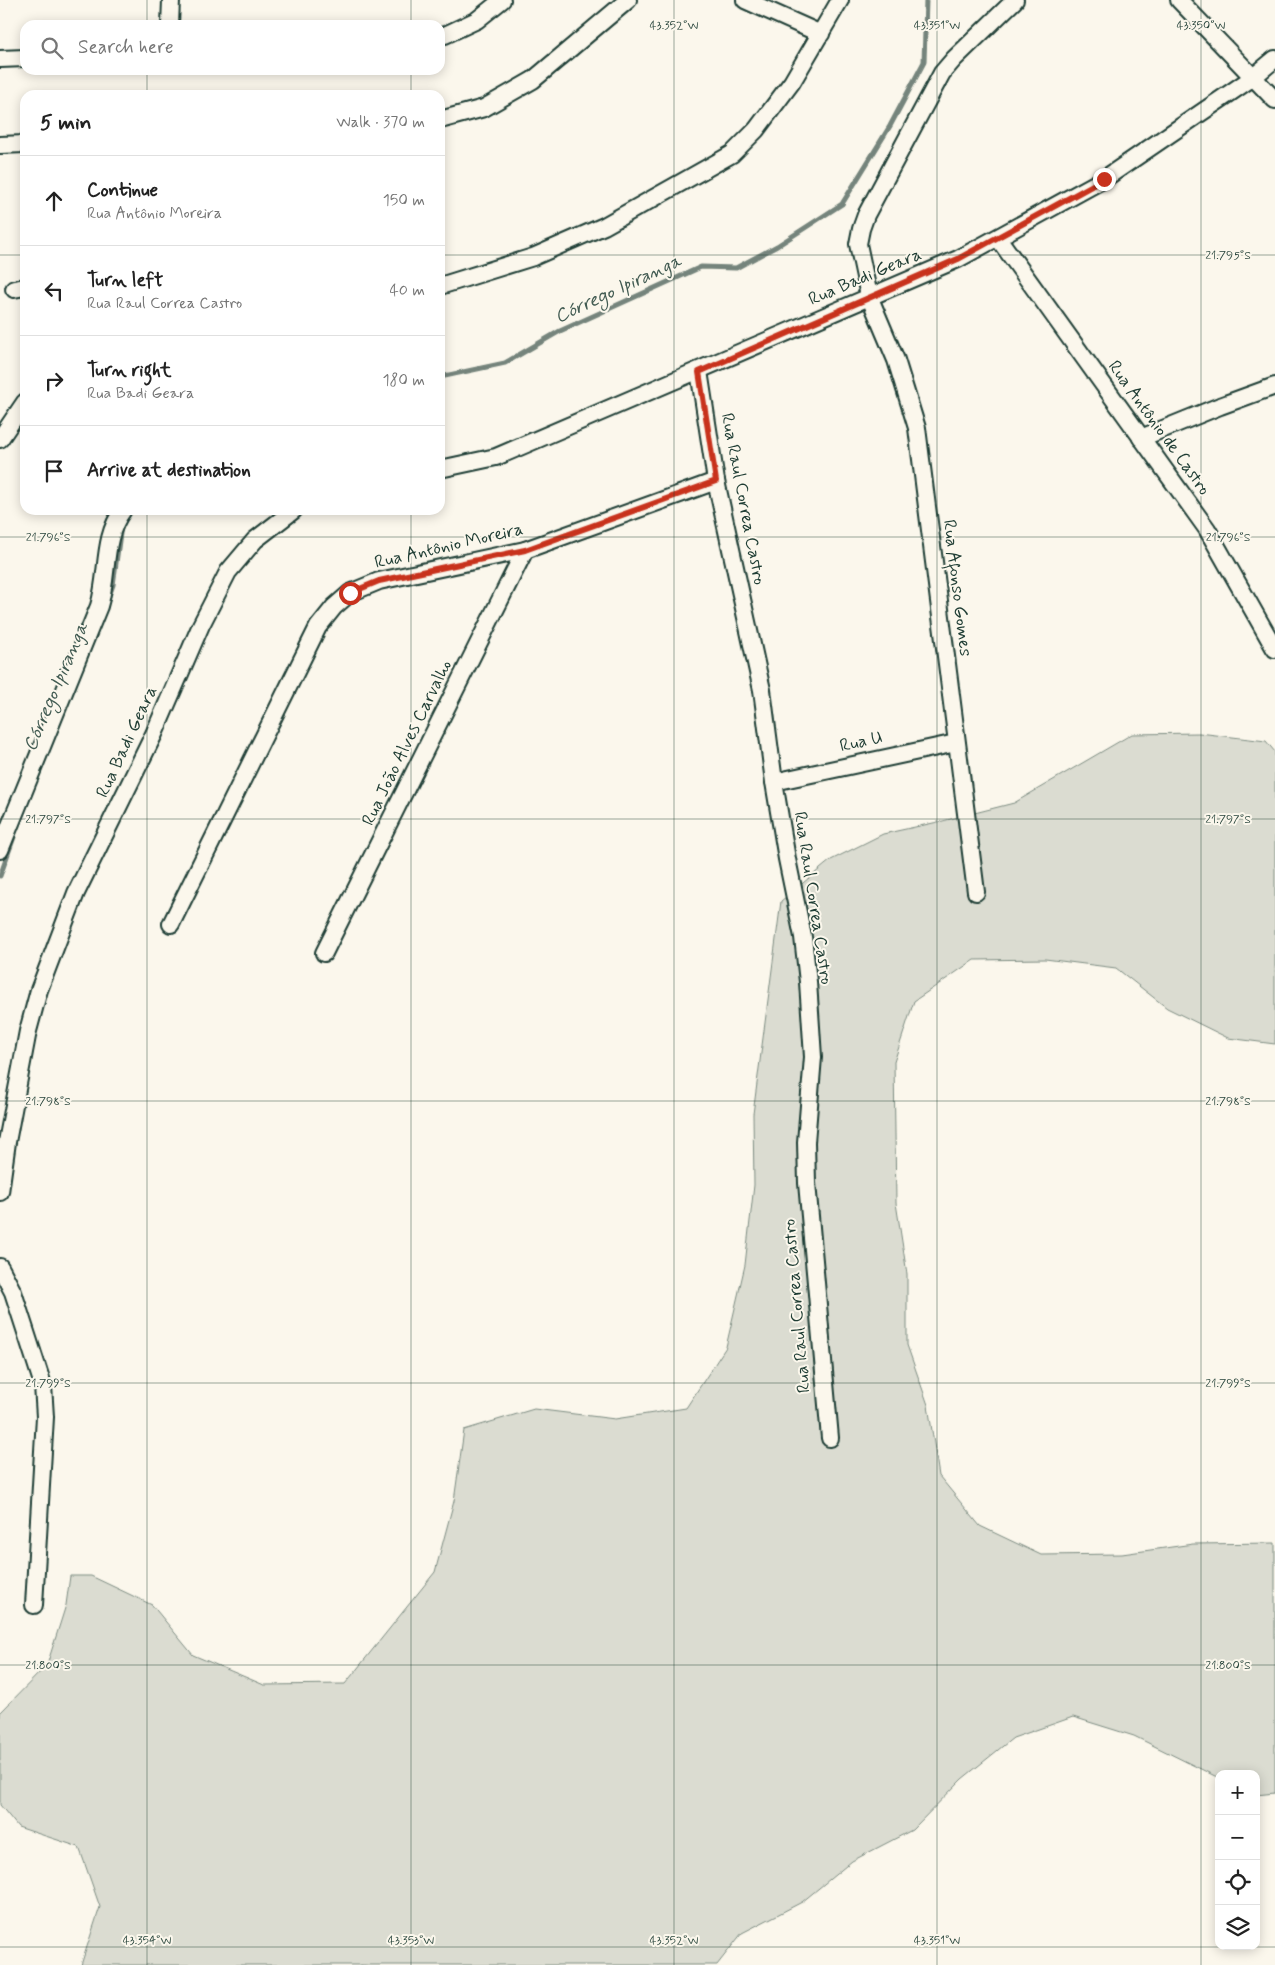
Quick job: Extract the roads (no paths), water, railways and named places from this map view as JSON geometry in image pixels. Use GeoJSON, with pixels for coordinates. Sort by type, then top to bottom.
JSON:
{"type":"FeatureCollection","features":[{"type":"Feature","properties":{"kind":"street"},"geometry":{"type":"LineString","coordinates":[[170,20],[171,0]]}},
{"type":"Feature","properties":{"kind":"street"},"geometry":{"type":"LineString","coordinates":[[445,35],[478,20],[502,0]]}},
{"type":"Feature","properties":{"kind":"street"},"geometry":{"type":"LineString","coordinates":[[445,119],[484,108],[532,80],[628,0]]}},
{"type":"Feature","properties":{"kind":"street"},"geometry":{"type":"LineString","coordinates":[[745,0],[821,34]]}},
{"type":"Feature","properties":{"kind":"street"},"geometry":{"type":"LineString","coordinates":[[445,284],[532,257],[604,226],[732,154],[756,130],[792,82],[840,0]]}},
{"type":"Feature","properties":{"kind":"street","name":"Rua Afonso Gomes"},"geometry":{"type":"LineString","coordinates":[[976,892],[917,428],[896,360],[869,296],[858,244],[866,215],[942,73],[1015,0]]}},
{"type":"Feature","properties":{"kind":"street"},"geometry":{"type":"LineString","coordinates":[[1179,0],[1275,100]]}},
{"type":"Feature","properties":{"kind":"street"},"geometry":{"type":"LineString","coordinates":[[0,59],[20,58]]}},
{"type":"Feature","properties":{"kind":"street","name":"Rua Badi Geara"},"geometry":{"type":"LineString","coordinates":[[445,468],[496,457],[699,372],[869,296],[958,259],[1104,179],[1252,78],[1275,59]]}},
{"type":"Feature","properties":{"kind":"street"},"geometry":{"type":"LineString","coordinates":[[0,144],[20,144]]}},
{"type":"Feature","properties":{"kind":"street","name":"Rua Antônio de Castro"},"geometry":{"type":"LineString","coordinates":[[998,238],[1207,529],[1275,649]]}},
{"type":"Feature","properties":{"kind":"street","name":"Rua Raul Correa Castro"},"geometry":{"type":"LineString","coordinates":[[699,372],[716,481],[762,690],[774,782],[803,937],[813,1057],[806,1142],[807,1183],[830,1438]]}},
{"type":"Feature","properties":{"kind":"street"},"geometry":{"type":"LineString","coordinates":[[1141,438],[1275,386]]}},
{"type":"Feature","properties":{"kind":"street"},"geometry":{"type":"LineString","coordinates":[[0,439],[20,409]]}},
{"type":"Feature","properties":{"kind":"street","name":"Rua Antônio Moreira"},"geometry":{"type":"LineString","coordinates":[[171,924],[318,627],[334,607],[350,593],[379,581],[525,550],[716,481]]}},
{"type":"Feature","properties":{"kind":"street"},"geometry":{"type":"LineString","coordinates":[[0,850],[99,606],[105,588],[111,533],[120,515]]}},
{"type":"Feature","properties":{"kind":"street","name":"Rua Badi Geara"},"geometry":{"type":"LineString","coordinates":[[0,1192],[7,1142],[28,1031],[39,990],[76,893],[154,734],[200,625],[228,572],[255,540],[288,515]]}},
{"type":"Feature","properties":{"kind":"street","name":"Rua João Alves Carvalho"},"geometry":{"type":"LineString","coordinates":[[324,953],[525,550]]}},
{"type":"Feature","properties":{"kind":"street","name":"Rua U"},"geometry":{"type":"LineString","coordinates":[[774,782],[956,743]]}},
{"type":"Feature","properties":{"kind":"street"},"geometry":{"type":"LineString","coordinates":[[0,1267],[13,1292],[45,1395],[34,1605]]}},
{"type":"Feature","properties":{"kind":"waterway","name":"Córrego Ipiranga"},"geometry":{"type":"LineString","coordinates":[[445,376],[505,363],[560,331],[701,267],[736,268],[777,246],[842,204],[890,126],[924,62],[926,0]]}},
{"type":"Feature","properties":{"kind":"waterway","name":"Córrego Ipiranga"},"geometry":{"type":"LineString","coordinates":[[109,596],[113,585],[121,526]]}},
{"type":"Feature","properties":{"kind":"waterway","name":"Córrego Ipiranga"},"geometry":{"type":"LineString","coordinates":[[0,876],[14,837]]}}]}
